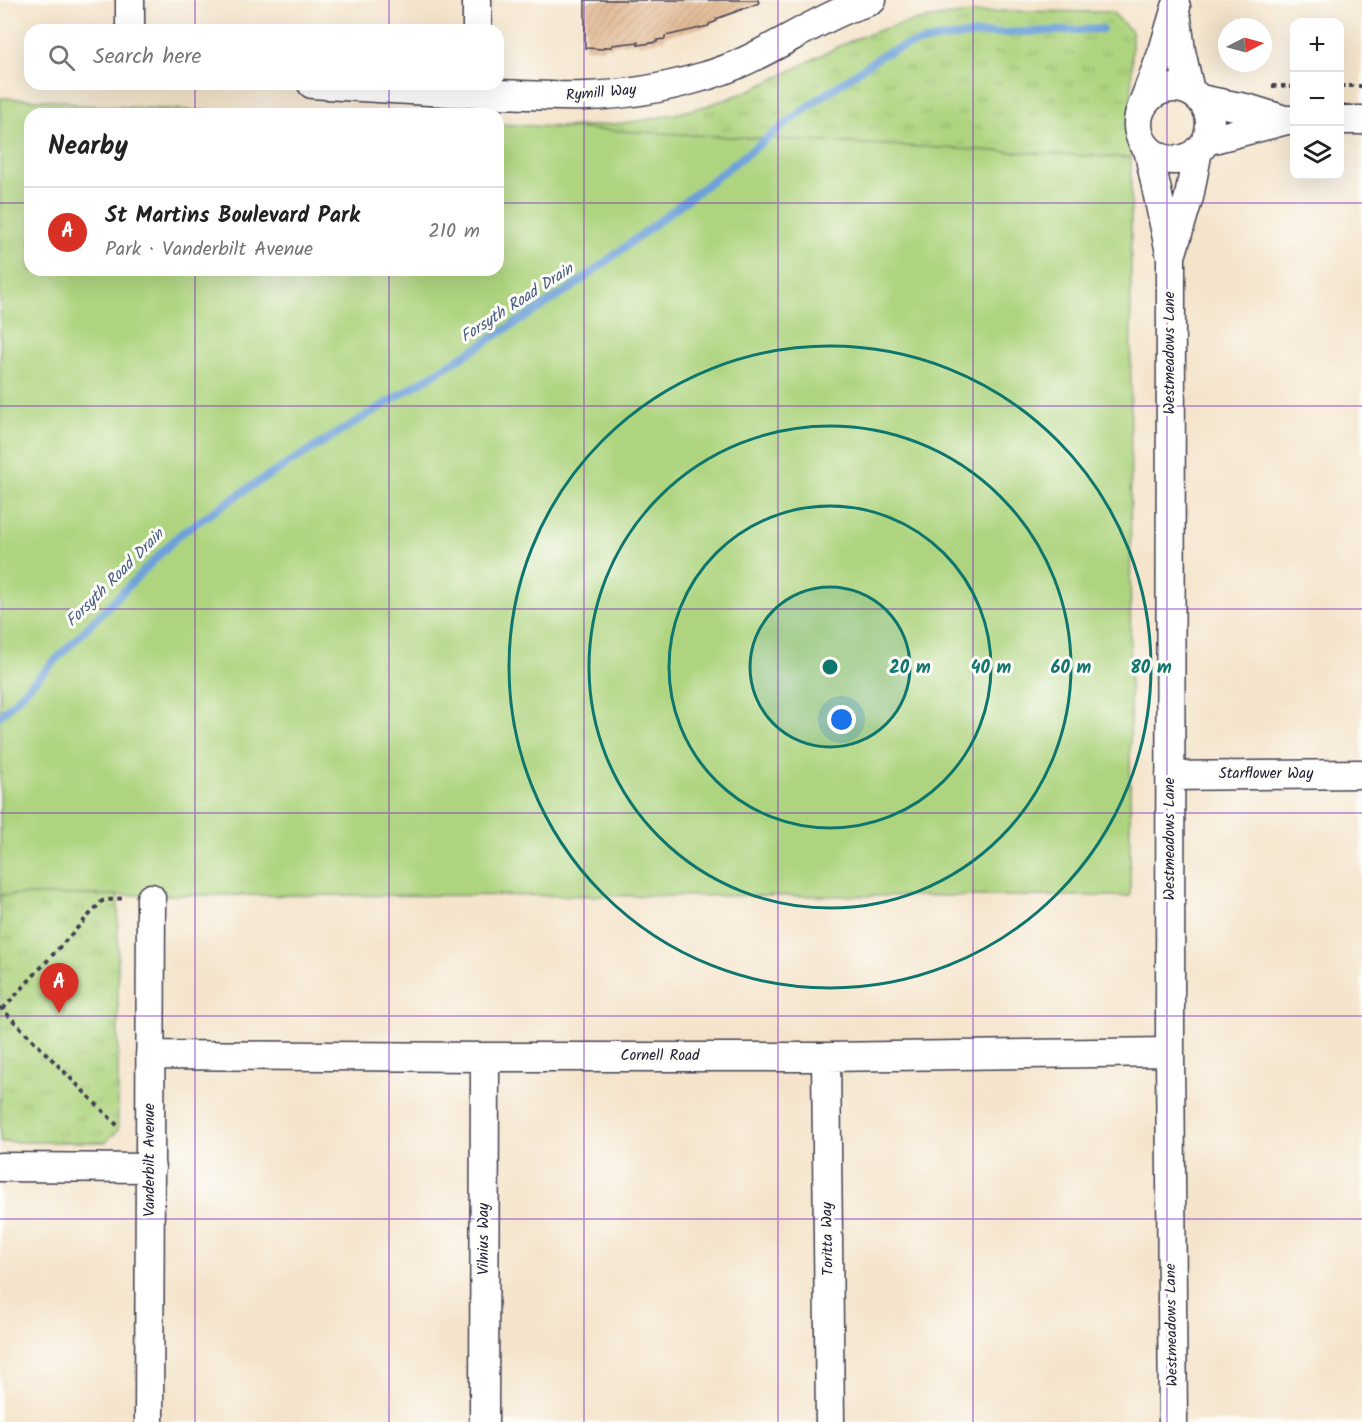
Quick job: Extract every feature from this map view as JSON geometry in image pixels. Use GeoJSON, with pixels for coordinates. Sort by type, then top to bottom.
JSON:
{"type":"FeatureCollection","features":[{"type":"Feature","properties":{"kind":"street"},"geometry":{"type":"LineString","coordinates":[[130,0],[130,24]]}},
{"type":"Feature","properties":{"kind":"street"},"geometry":{"type":"LineString","coordinates":[[477,0],[477,24]]}},
{"type":"Feature","properties":{"kind":"street","name":"Rymill Way"},"geometry":{"type":"LineString","coordinates":[[492,90],[588,96],[672,85],[705,77],[734,66],[767,51],[843,5],[872,0]]}},
{"type":"Feature","properties":{"kind":"street"},"geometry":{"type":"LineString","coordinates":[[1176,4],[1181,51],[1195,95],[1209,114],[1210,127],[1202,146]]}},
{"type":"Feature","properties":{"kind":"street"},"geometry":{"type":"LineString","coordinates":[[1176,4],[1163,51],[1139,114],[1138,126],[1141,139],[1148,149],[1158,157],[1176,160],[1188,157],[1202,146],[1290,120]]}},
{"type":"Feature","properties":{"kind":"street"},"geometry":{"type":"LineString","coordinates":[[1139,114],[1146,100],[1156,92],[1168,88],[1181,88],[1195,95],[1290,120]]}},
{"type":"Feature","properties":{"kind":"street"},"geometry":{"type":"LineString","coordinates":[[1344,120],[1362,120]]}},
{"type":"Feature","properties":{"kind":"street","name":"Westmeadows Lane"},"geometry":{"type":"LineString","coordinates":[[1171,257],[1202,146]]}},
{"type":"Feature","properties":{"kind":"street","name":"Westmeadows Lane"},"geometry":{"type":"LineString","coordinates":[[1148,149],[1171,257],[1170,1052],[1173,1422]]}},
{"type":"Feature","properties":{"kind":"street","name":"Starflower Way"},"geometry":{"type":"LineString","coordinates":[[1170,776],[1362,774]]}},
{"type":"Feature","properties":{"kind":"street","name":"Vanderbilt Avenue"},"geometry":{"type":"LineString","coordinates":[[149,1422],[151,898]]}},
{"type":"Feature","properties":{"kind":"street","name":"Cornell Road"},"geometry":{"type":"LineString","coordinates":[[150,1055],[826,1057],[1170,1052]]}},
{"type":"Feature","properties":{"kind":"street","name":"Vilnius Way"},"geometry":{"type":"LineString","coordinates":[[484,1422],[485,1057]]}},
{"type":"Feature","properties":{"kind":"street","name":"Toritta Way"},"geometry":{"type":"LineString","coordinates":[[826,1057],[830,1422]]}},
{"type":"Feature","properties":{"kind":"street"},"geometry":{"type":"LineString","coordinates":[[0,1167],[150,1168]]}},
{"type":"Feature","properties":{"kind":"path"},"geometry":{"type":"LineString","coordinates":[[1344,86],[1362,86]]}},
{"type":"Feature","properties":{"kind":"path"},"geometry":{"type":"LineString","coordinates":[[120,1128],[1,1008],[102,901],[123,898]]}},
{"type":"Feature","properties":{"kind":"green space"},"geometry":{"type":"Polygon","coordinates":[[[1007,11],[1112,12],[1132,32],[1131,158],[546,127],[617,124],[684,112],[747,91],[846,43],[880,30],[934,18],[1007,11]]]}},
{"type":"Feature","properties":{"kind":"green space"},"geometry":{"type":"Polygon","coordinates":[[[0,98],[144,108],[24,108],[24,276],[504,276],[504,124],[1131,158],[1130,896],[0,895],[0,98]]]}},
{"type":"Feature","properties":{"kind":"green space"},"geometry":{"type":"Polygon","coordinates":[[[0,895],[118,895],[118,1130],[106,1142],[0,1142],[0,895]]]}},
{"type":"Feature","properties":{"kind":"building"},"geometry":{"type":"Polygon","coordinates":[[[585,0],[758,0],[759,3],[716,19],[717,21],[709,26],[665,36],[665,39],[657,40],[657,42],[612,45],[612,47],[603,49],[585,48],[585,0]]]}},
{"type":"Feature","properties":{"kind":"waterway","name":"Forsyth Road Drain"},"geometry":{"type":"LineString","coordinates":[[0,716],[179,535],[250,487],[574,286],[816,101],[882,55],[904,46],[976,34],[1102,29]]}},
{"type":"Feature","properties":{"kind":"place","name":"St Martins Boulevard Park"},"geometry":{"type":"Point","coordinates":[59,1013]}}]}
